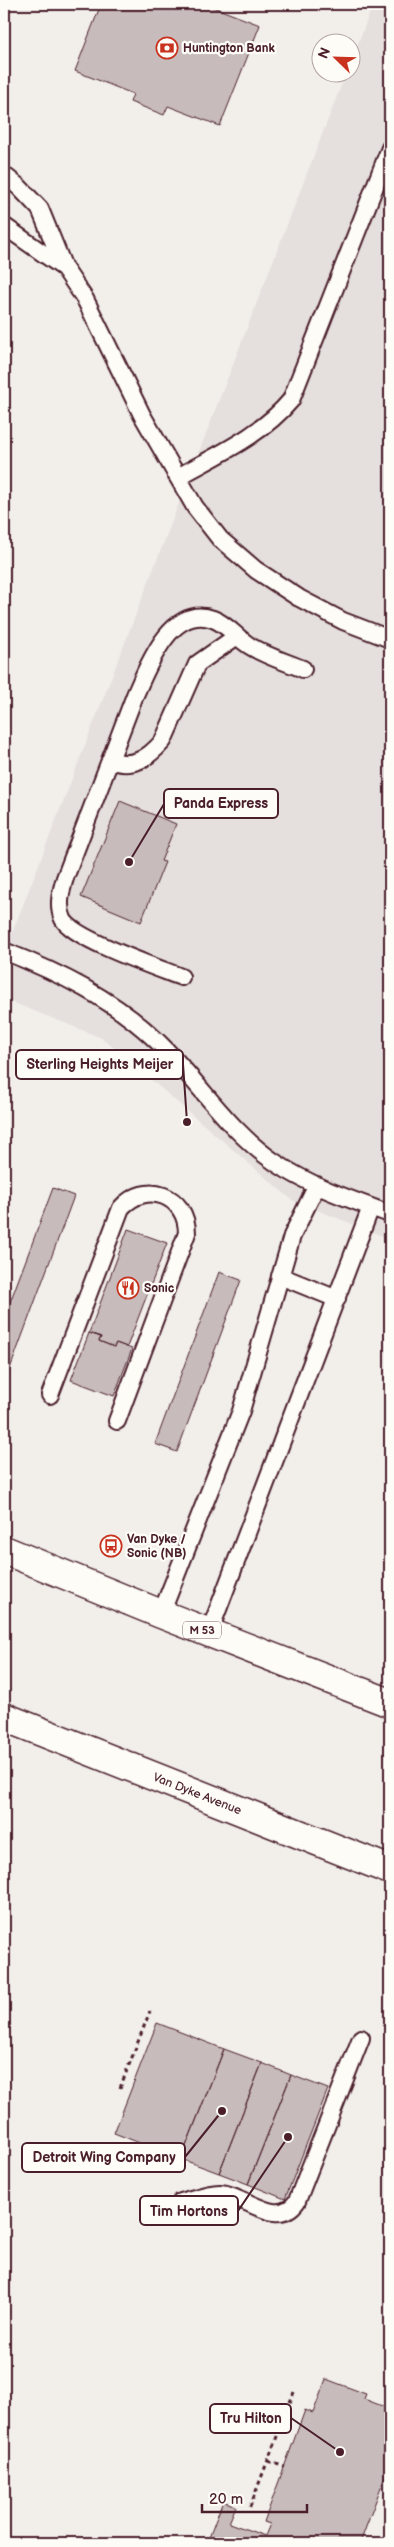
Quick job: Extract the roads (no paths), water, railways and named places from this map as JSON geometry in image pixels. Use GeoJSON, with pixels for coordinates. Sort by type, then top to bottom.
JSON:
{"type":"FeatureCollection","features":[{"type":"Feature","properties":{"kind":"main road","name":"M 53"},"geometry":{"type":"LineString","coordinates":[[4,1550],[161,1614],[390,1703]]}},
{"type":"Feature","properties":{"kind":"main road","name":"Van Dyke Avenue"},"geometry":{"type":"LineString","coordinates":[[4,1717],[390,1870]]}},
{"type":"Feature","properties":{"kind":"main road"},"geometry":{"type":"LineString","coordinates":[[350,1855],[390,1855]]}},
{"type":"Feature","properties":{"kind":"lane"},"geometry":{"type":"LineString","coordinates":[[178,477],[249,436],[280,413],[291,400],[390,148]]}},
{"type":"Feature","properties":{"kind":"lane"},"geometry":{"type":"LineString","coordinates":[[4,175],[19,187],[40,209],[64,268],[86,298],[142,415],[195,506],[220,539],[256,570],[325,612],[390,639]]}},
{"type":"Feature","properties":{"kind":"lane"},"geometry":{"type":"LineString","coordinates":[[4,226],[64,268]]}},
{"type":"Feature","properties":{"kind":"lane"},"geometry":{"type":"LineString","coordinates":[[181,977],[84,937],[66,925],[60,909],[65,878],[110,760],[147,668],[170,632],[183,621],[199,616],[213,619],[265,654],[303,669]]}},
{"type":"Feature","properties":{"kind":"lane"},"geometry":{"type":"LineString","coordinates":[[110,760],[122,765],[133,763],[155,751],[164,741],[197,664],[237,636]]}},
{"type":"Feature","properties":{"kind":"lane"},"geometry":{"type":"LineString","coordinates":[[4,951],[65,977],[119,1010],[156,1040],[237,1130],[276,1164],[317,1185],[390,1214]]}},
{"type":"Feature","properties":{"kind":"lane"},"geometry":{"type":"LineString","coordinates":[[161,1614],[241,1411],[292,1236],[317,1185]]}},
{"type":"Feature","properties":{"kind":"lane"},"geometry":{"type":"LineString","coordinates":[[50,1395],[121,1208],[130,1197],[145,1192],[161,1195],[177,1204],[187,1218],[187,1233],[117,1421]]}},
{"type":"Feature","properties":{"kind":"lane"},"geometry":{"type":"LineString","coordinates":[[209,1633],[338,1299],[371,1207]]}},
{"type":"Feature","properties":{"kind":"lane"},"geometry":{"type":"LineString","coordinates":[[280,1276],[338,1299]]}},
{"type":"Feature","properties":{"kind":"lane"},"geometry":{"type":"LineString","coordinates":[[181,2202],[219,2193],[273,2213],[287,2212],[292,2208],[297,2201],[361,2038]]}},
{"type":"Feature","properties":{"kind":"place","name":"Huntington Bank"},"geometry":{"type":"Point","coordinates":[167,48]}},
{"type":"Feature","properties":{"kind":"place","name":"Panda Express"},"geometry":{"type":"Point","coordinates":[129,862]}},
{"type":"Feature","properties":{"kind":"place","name":"Sterling Heights Meijer"},"geometry":{"type":"Point","coordinates":[187,1122]}},
{"type":"Feature","properties":{"kind":"place","name":"Sonic"},"geometry":{"type":"Point","coordinates":[128,1288]}},
{"type":"Feature","properties":{"kind":"place","name":"Van Dyke / Sonic (NB)"},"geometry":{"type":"Point","coordinates":[111,1546]}},
{"type":"Feature","properties":{"kind":"place","name":"Detroit Wing Company"},"geometry":{"type":"Point","coordinates":[222,2111]}},
{"type":"Feature","properties":{"kind":"place","name":"Tim Hortons"},"geometry":{"type":"Point","coordinates":[288,2137]}},
{"type":"Feature","properties":{"kind":"place","name":"Tru Hilton"},"geometry":{"type":"Point","coordinates":[340,2452]}}]}
